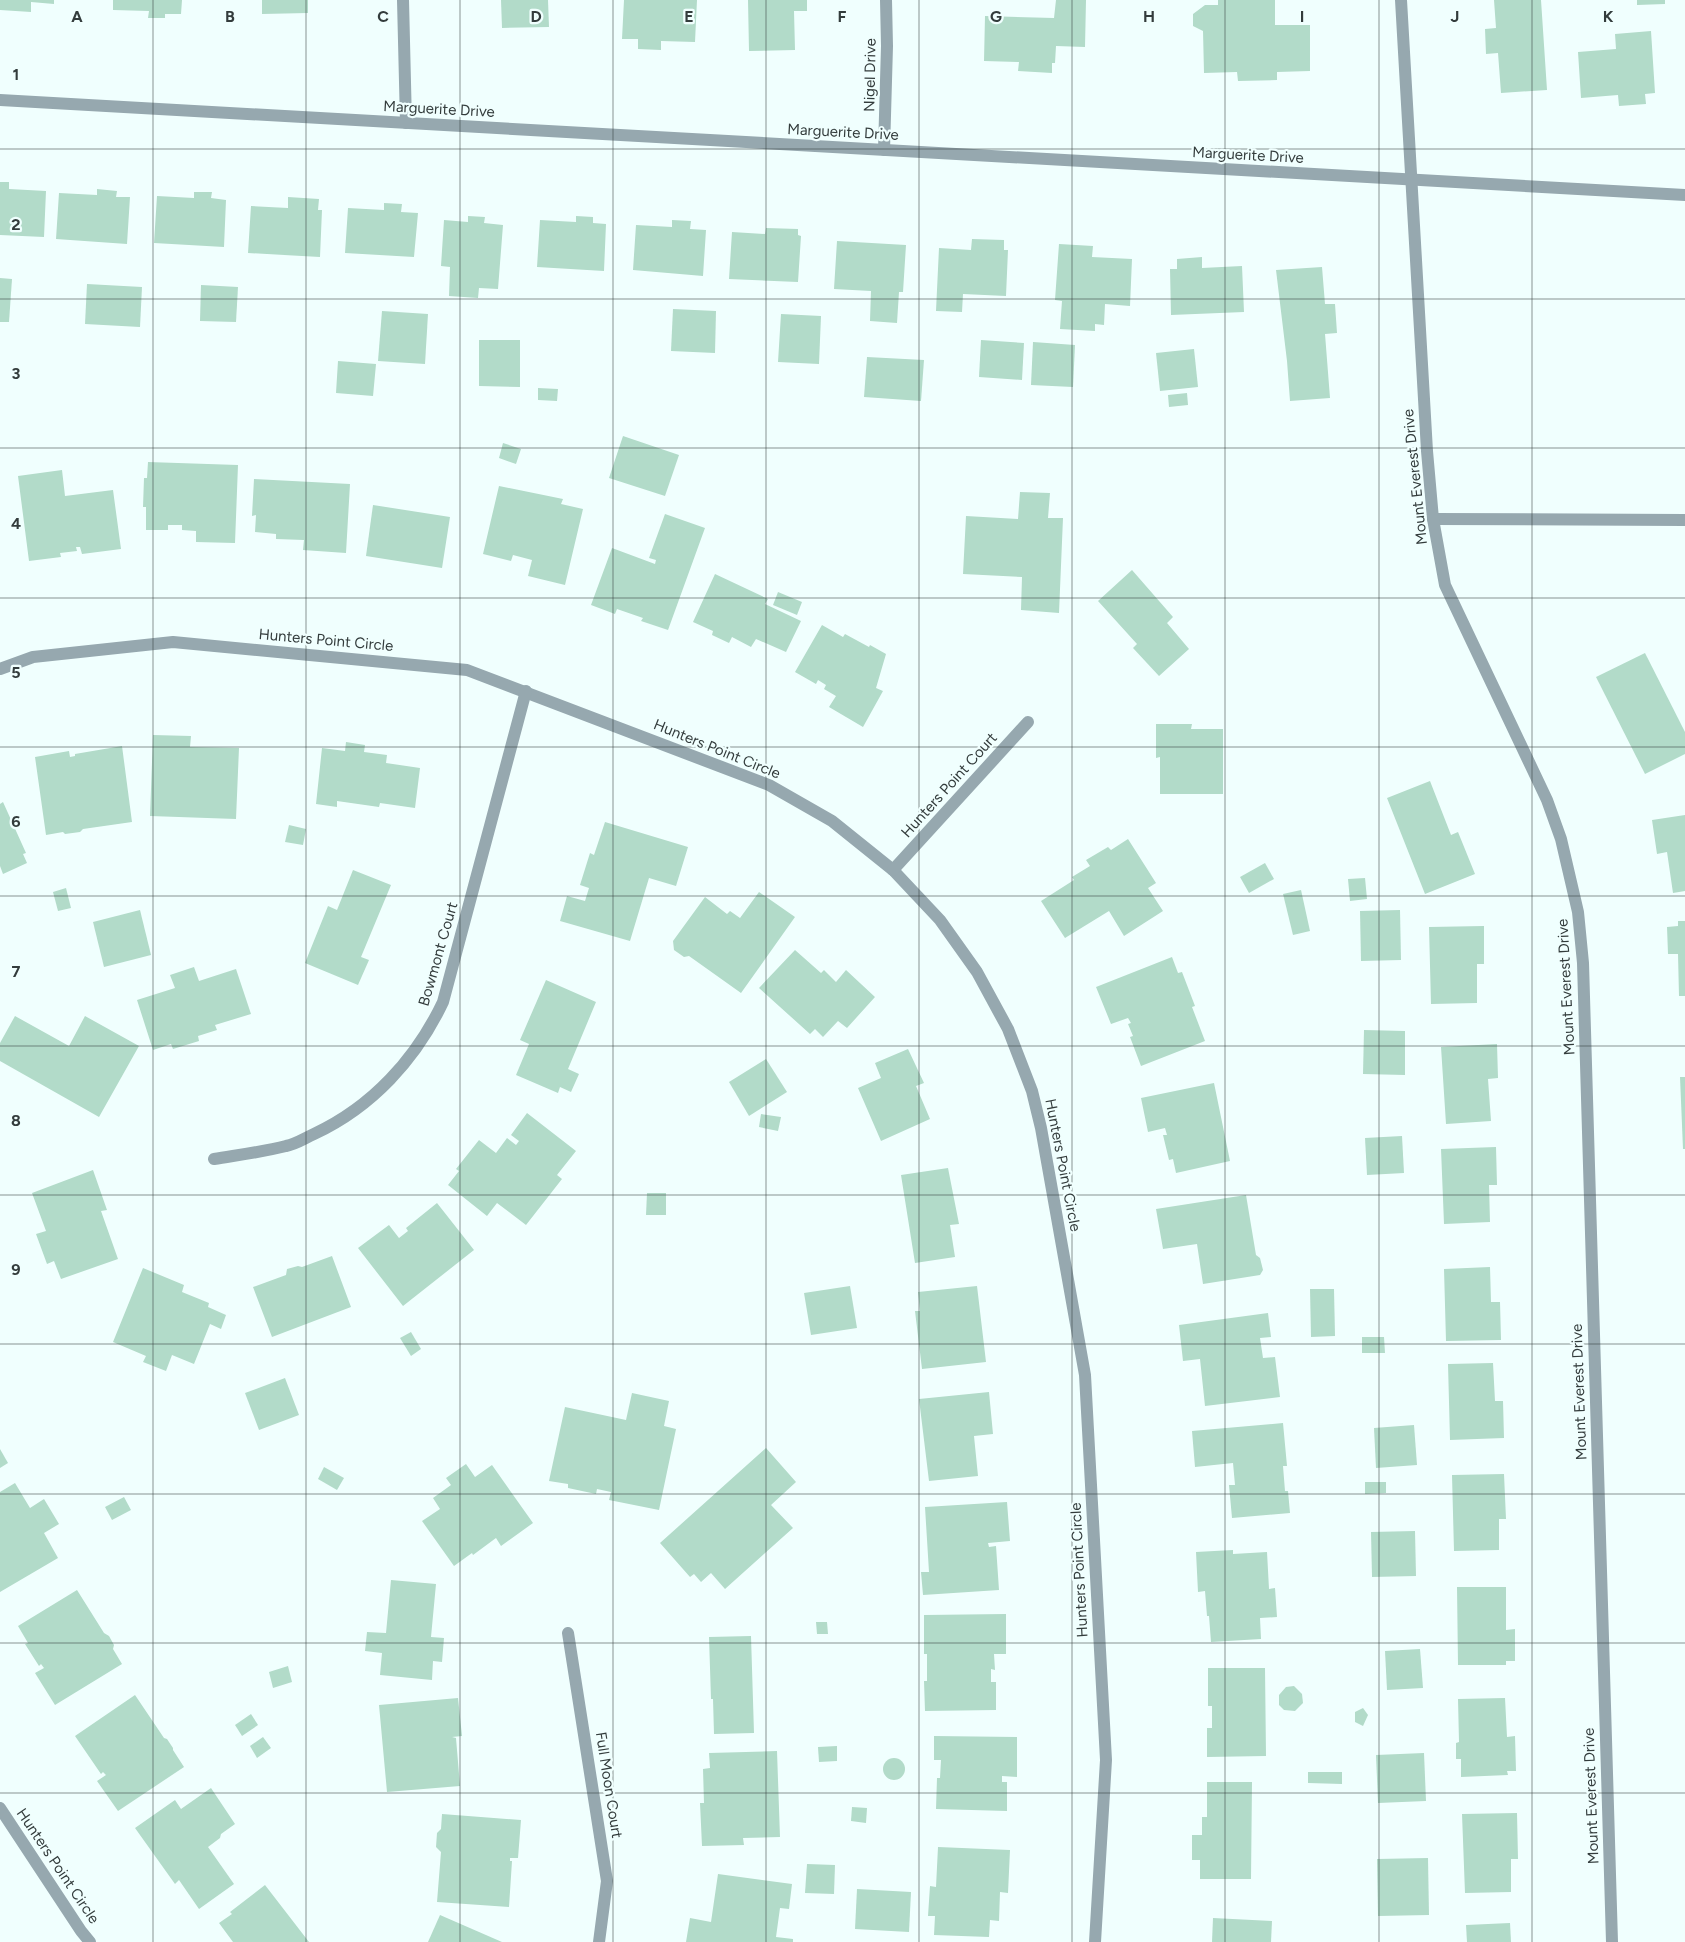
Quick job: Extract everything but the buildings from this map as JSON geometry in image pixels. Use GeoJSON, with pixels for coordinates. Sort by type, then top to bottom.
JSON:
{"type":"FeatureCollection","features":[{"type":"Feature","properties":{"kind":"street"},"geometry":{"type":"LineString","coordinates":[[403,0],[406,123]]}},
{"type":"Feature","properties":{"kind":"street","name":"Nigel Drive"},"geometry":{"type":"LineString","coordinates":[[884,150],[887,46],[886,0]]}},
{"type":"Feature","properties":{"kind":"street","name":"Mount Everest Drive"},"geometry":{"type":"LineString","coordinates":[[1401,0],[1427,451],[1433,519],[1445,585],[1547,800],[1561,839],[1578,912],[1583,972],[1612,1942]]}},
{"type":"Feature","properties":{"kind":"street","name":"Marguerite Drive"},"geometry":{"type":"LineString","coordinates":[[0,100],[1685,195]]}},
{"type":"Feature","properties":{"kind":"street"},"geometry":{"type":"LineString","coordinates":[[1433,519],[1685,520]]}},
{"type":"Feature","properties":{"kind":"street","name":"Hunters Point Circle"},"geometry":{"type":"LineString","coordinates":[[0,669],[33,657],[173,642],[467,670],[769,785],[832,821],[893,870],[940,920],[977,972],[1008,1029],[1032,1091],[1042,1128],[1085,1376],[1106,1760],[1094,1942]]}},
{"type":"Feature","properties":{"kind":"street","name":"Bowmont Court"},"geometry":{"type":"LineString","coordinates":[[214,1159],[288,1146],[334,1124],[376,1094],[409,1060],[443,1002],[526,691]]}},
{"type":"Feature","properties":{"kind":"street","name":"Hunters Point Court"},"geometry":{"type":"LineString","coordinates":[[893,870],[1028,722]]}},
{"type":"Feature","properties":{"kind":"street","name":"Full Moon Court"},"geometry":{"type":"LineString","coordinates":[[568,1633],[607,1881],[599,1942]]}},
{"type":"Feature","properties":{"kind":"street","name":"Hunters Point Circle"},"geometry":{"type":"LineString","coordinates":[[0,1808],[90,1942]]}}]}
